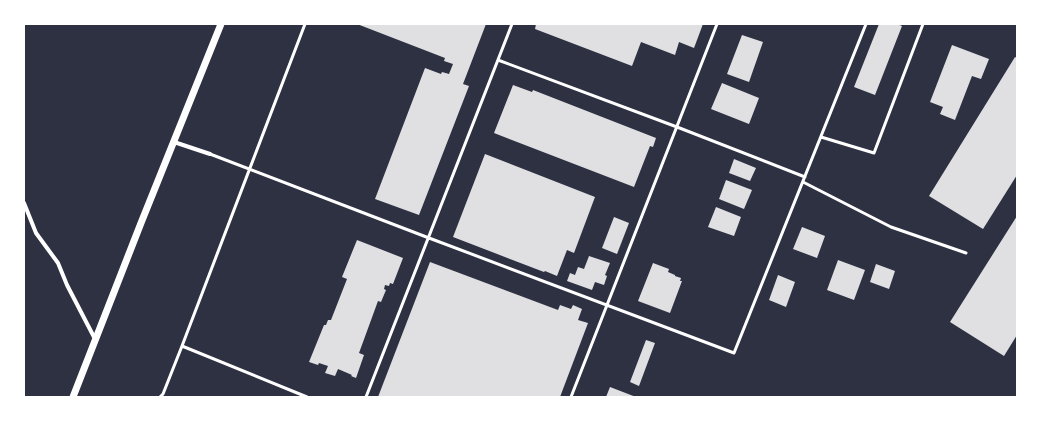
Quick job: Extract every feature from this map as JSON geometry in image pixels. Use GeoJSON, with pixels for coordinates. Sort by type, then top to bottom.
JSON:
{"type":"FeatureCollection","features":[{"type":"Feature","properties":{"kind":"street"},"geometry":{"type":"LineString","coordinates":[[73,397],[221,24]]}},
{"type":"Feature","properties":{"kind":"street"},"geometry":{"type":"LineString","coordinates":[[174,142],[210,154]]}},
{"type":"Feature","properties":{"kind":"street"},"geometry":{"type":"LineString","coordinates":[[24,203],[36,232],[58,263],[67,285],[95,339]]}},
{"type":"Feature","properties":{"kind":"lane"},"geometry":{"type":"LineString","coordinates":[[160,397],[163,394],[182,346],[305,24]]}},
{"type":"Feature","properties":{"kind":"lane"},"geometry":{"type":"LineString","coordinates":[[366,397],[512,24]]}},
{"type":"Feature","properties":{"kind":"lane"},"geometry":{"type":"LineString","coordinates":[[571,397],[717,24]]}},
{"type":"Feature","properties":{"kind":"lane"},"geometry":{"type":"LineString","coordinates":[[210,154],[734,353],[866,24]]}},
{"type":"Feature","properties":{"kind":"lane"},"geometry":{"type":"LineString","coordinates":[[821,137],[874,153],[923,24]]}},
{"type":"Feature","properties":{"kind":"lane"},"geometry":{"type":"LineString","coordinates":[[498,60],[805,177]]}},
{"type":"Feature","properties":{"kind":"lane"},"geometry":{"type":"LineString","coordinates":[[803,182],[892,227],[966,253]]}},
{"type":"Feature","properties":{"kind":"lane"},"geometry":{"type":"LineString","coordinates":[[182,346],[307,397]]}},
{"type":"Feature","properties":{"kind":"building"},"geometry":{"type":"Polygon","coordinates":[[[357,24],[486,24],[463,84],[469,86],[419,215],[375,199],[425,68],[441,74],[442,72],[449,74],[453,64],[444,61],[445,58],[357,24]]]}},
{"type":"Feature","properties":{"kind":"building"},"geometry":{"type":"Polygon","coordinates":[[[536,24],[703,24],[694,48],[679,42],[675,55],[641,42],[632,66],[535,29],[536,24]]]}},
{"type":"Feature","properties":{"kind":"building"},"geometry":{"type":"Polygon","coordinates":[[[879,24],[897,24],[902,26],[875,95],[854,87],[879,24]]]}},
{"type":"Feature","properties":{"kind":"building"},"geometry":{"type":"Polygon","coordinates":[[[742,35],[763,42],[749,82],[727,74],[742,35]]]}},
{"type":"Feature","properties":{"kind":"building"},"geometry":{"type":"Polygon","coordinates":[[[952,45],[989,59],[981,79],[972,76],[955,120],[940,114],[943,107],[930,102],[952,45]]]}},
{"type":"Feature","properties":{"kind":"building"},"geometry":{"type":"Polygon","coordinates":[[[1015,57],[1017,58],[1017,175],[983,229],[929,196],[1015,57]]]}},
{"type":"Feature","properties":{"kind":"building"},"geometry":{"type":"Polygon","coordinates":[[[722,83],[759,98],[749,124],[711,109],[722,83]]]}},
{"type":"Feature","properties":{"kind":"building"},"geometry":{"type":"Polygon","coordinates":[[[513,85],[532,92],[533,90],[656,138],[653,147],[650,146],[634,187],[494,133],[513,85]]]}},
{"type":"Feature","properties":{"kind":"building"},"geometry":{"type":"Polygon","coordinates":[[[485,154],[595,197],[574,253],[567,250],[557,276],[453,237],[485,154]]]}},
{"type":"Feature","properties":{"kind":"building"},"geometry":{"type":"Polygon","coordinates":[[[734,159],[756,168],[750,181],[729,173],[734,159]]]}},
{"type":"Feature","properties":{"kind":"building"},"geometry":{"type":"Polygon","coordinates":[[[726,180],[752,190],[744,209],[719,199],[726,180]]]}},
{"type":"Feature","properties":{"kind":"building"},"geometry":{"type":"Polygon","coordinates":[[[716,207],[741,217],[734,236],[708,227],[716,207]]]}},
{"type":"Feature","properties":{"kind":"building"},"geometry":{"type":"Polygon","coordinates":[[[1017,216],[1017,335],[1004,356],[950,322],[1017,216]]]}},
{"type":"Feature","properties":{"kind":"building"},"geometry":{"type":"Polygon","coordinates":[[[614,217],[629,223],[617,254],[602,248],[614,217]]]}},
{"type":"Feature","properties":{"kind":"building"},"geometry":{"type":"Polygon","coordinates":[[[802,227],[825,236],[817,258],[793,249],[802,227]]]}},
{"type":"Feature","properties":{"kind":"building"},"geometry":{"type":"Polygon","coordinates":[[[357,240],[403,258],[393,284],[390,283],[389,286],[385,285],[384,289],[386,290],[381,302],[378,301],[359,353],[364,355],[356,378],[338,369],[335,376],[325,373],[328,366],[309,362],[324,325],[326,325],[328,320],[331,320],[347,279],[342,277],[357,240]]]}},
{"type":"Feature","properties":{"kind":"building"},"geometry":{"type":"Polygon","coordinates":[[[589,256],[610,263],[605,275],[607,276],[604,285],[595,282],[592,290],[567,281],[570,273],[575,275],[578,267],[584,269],[589,256]]]}},
{"type":"Feature","properties":{"kind":"building"},"geometry":{"type":"Polygon","coordinates":[[[838,260],[865,270],[854,300],[827,290],[838,260]]]}},
{"type":"Feature","properties":{"kind":"building"},"geometry":{"type":"Polygon","coordinates":[[[430,262],[558,310],[560,305],[571,309],[573,305],[582,309],[578,320],[588,323],[560,397],[378,397],[430,262]]]}},
{"type":"Feature","properties":{"kind":"building"},"geometry":{"type":"Polygon","coordinates":[[[653,263],[669,269],[668,272],[681,278],[680,281],[682,281],[670,313],[638,301],[653,263]]]}},
{"type":"Feature","properties":{"kind":"building"},"geometry":{"type":"Polygon","coordinates":[[[876,264],[895,271],[889,289],[870,282],[876,264]]]}},
{"type":"Feature","properties":{"kind":"building"},"geometry":{"type":"Polygon","coordinates":[[[778,275],[795,282],[786,307],[769,300],[778,275]]]}},
{"type":"Feature","properties":{"kind":"building"},"geometry":{"type":"Polygon","coordinates":[[[646,340],[655,343],[639,386],[630,382],[646,340]]]}},
{"type":"Feature","properties":{"kind":"building"},"geometry":{"type":"Polygon","coordinates":[[[610,387],[636,397],[606,397],[610,387]]]}}]}
